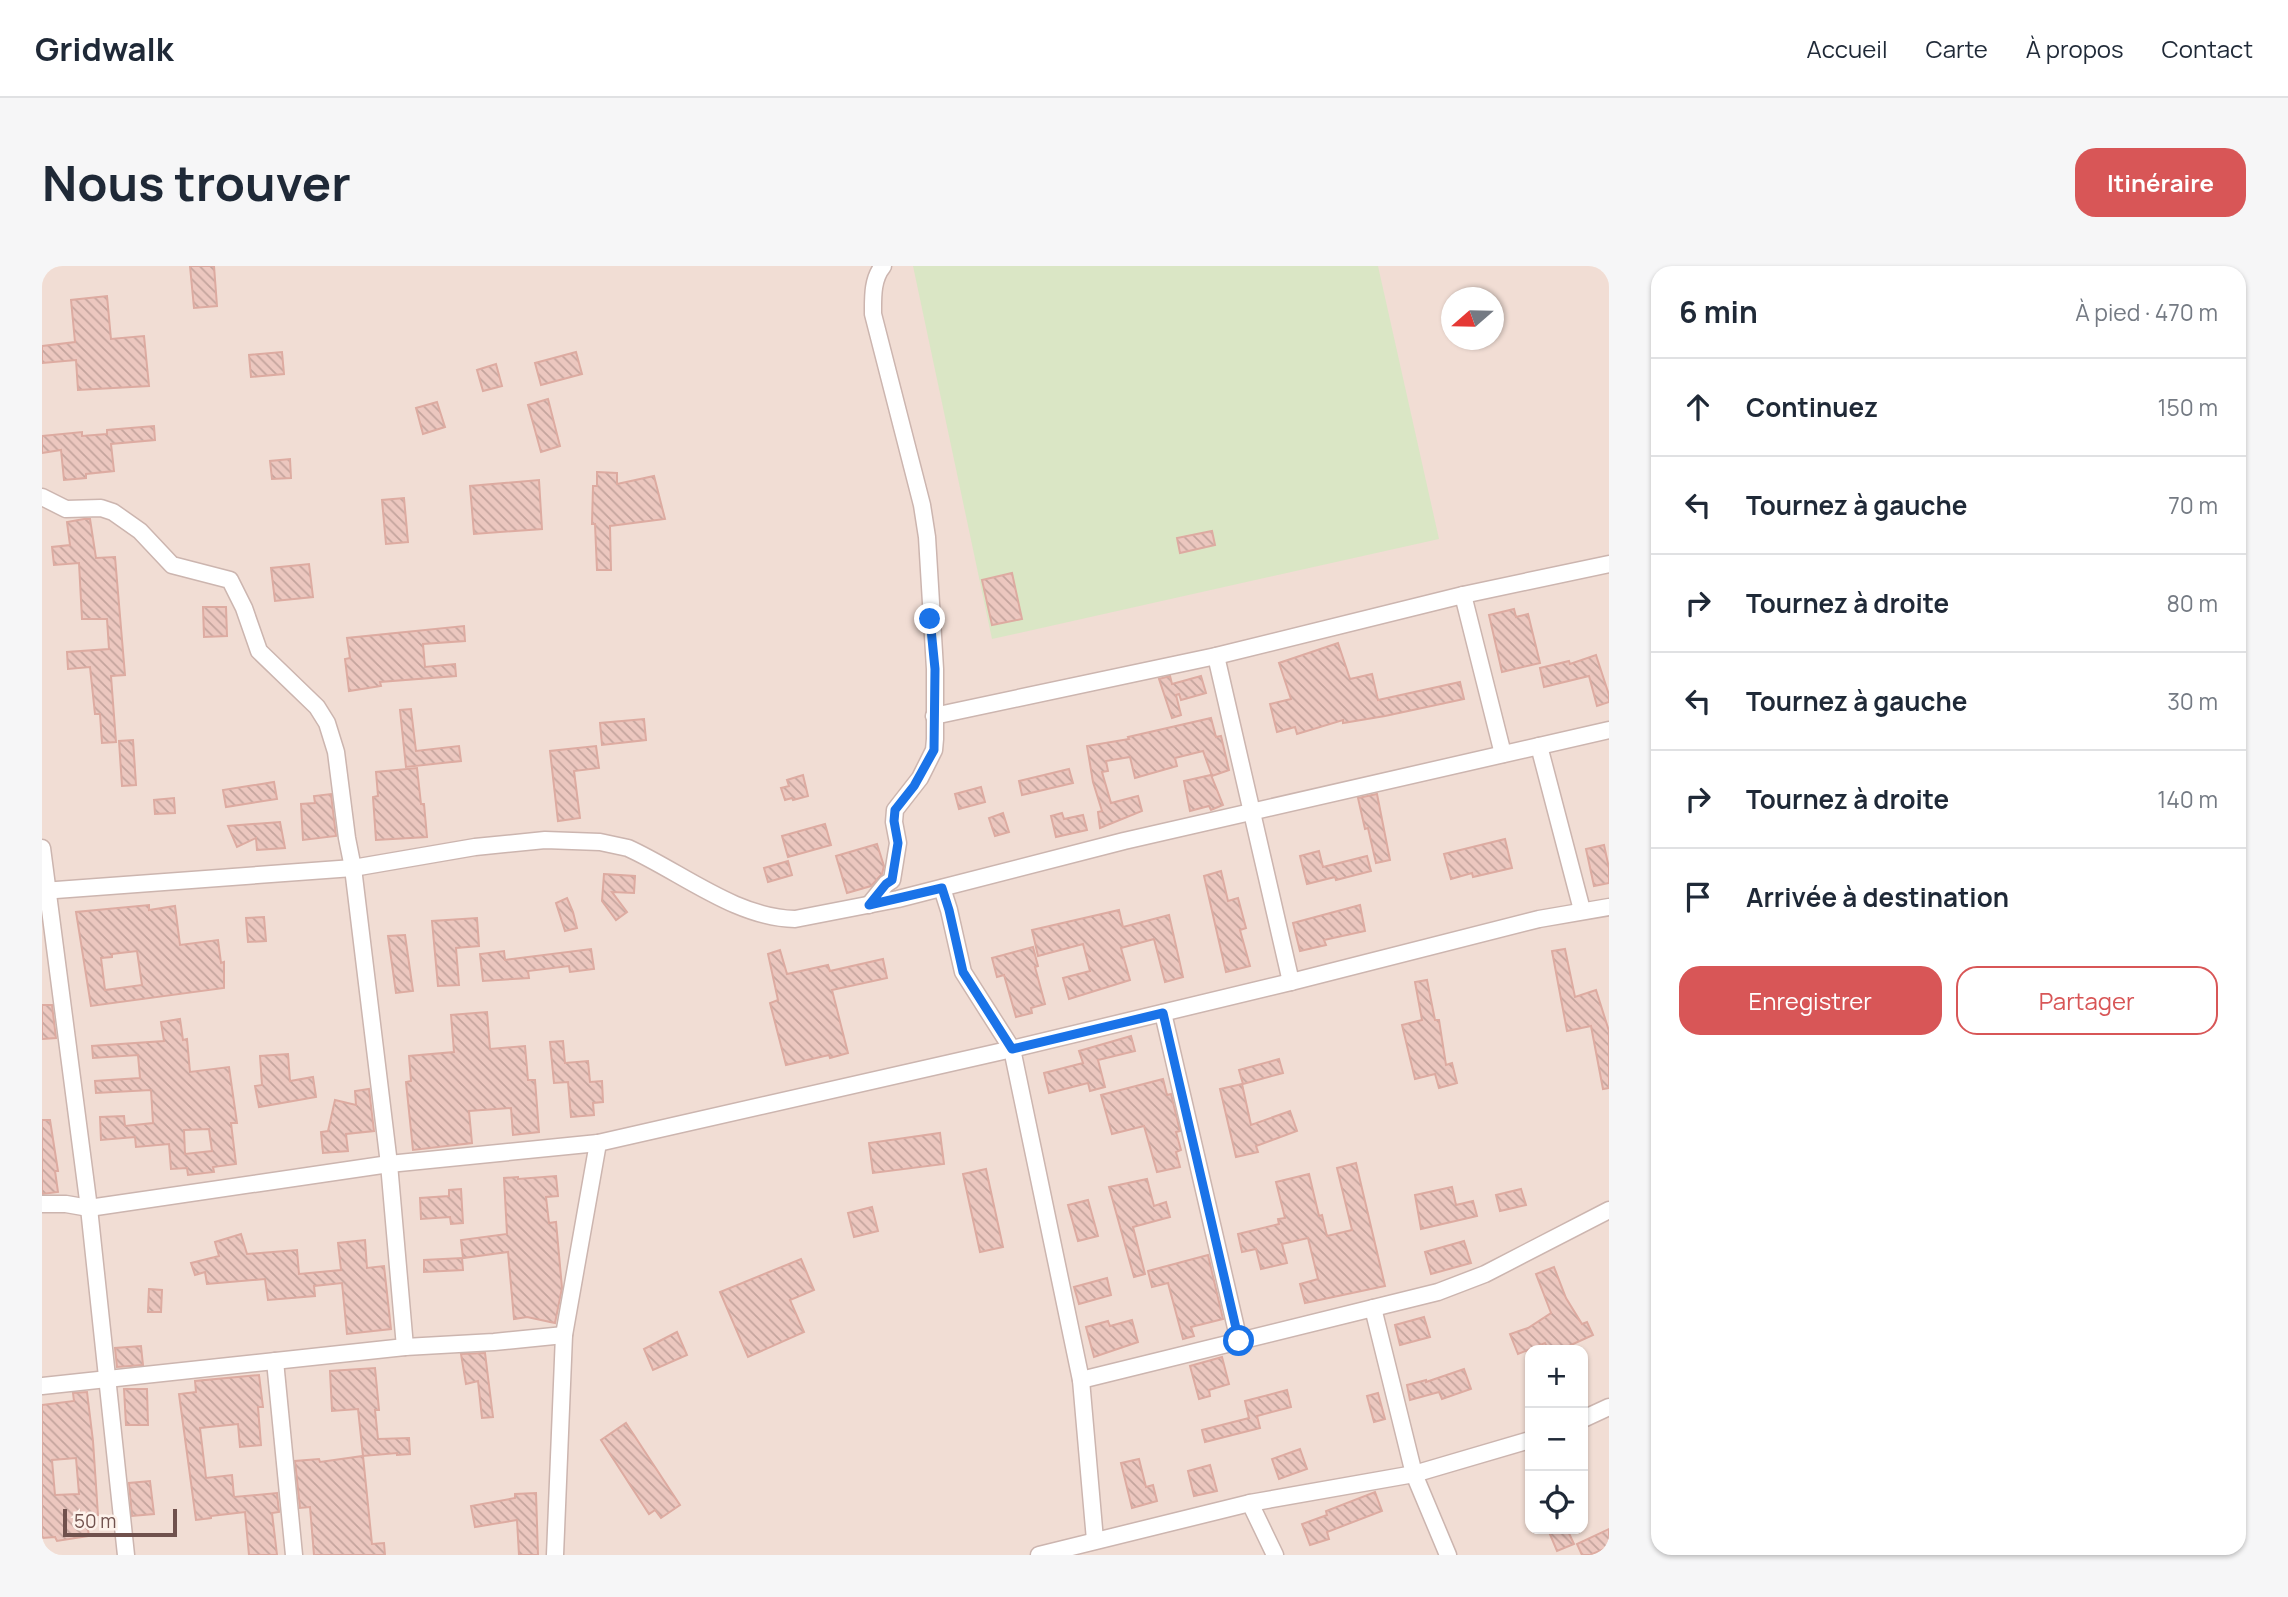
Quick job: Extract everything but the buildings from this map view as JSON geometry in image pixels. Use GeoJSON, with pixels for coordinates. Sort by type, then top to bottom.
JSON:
{"type":"FeatureCollection","features":[{"type":"Feature","properties":{"kind":"street"},"geometry":{"type":"LineString","coordinates":[[869,905],[892,880],[898,843],[895,810],[914,786],[934,750],[935,669],[927,537],[922,505],[873,314],[873,293],[878,273],[883,266]]}},
{"type":"Feature","properties":{"kind":"street"},"geometry":{"type":"LineString","coordinates":[[42,497],[66,509],[93,507],[113,512],[140,531],[172,565],[230,580],[244,608],[259,651],[317,707],[327,723],[336,752],[353,868],[389,1164],[405,1347]]}},
{"type":"Feature","properties":{"kind":"street"},"geometry":{"type":"LineString","coordinates":[[934,716],[1216,656],[1463,595],[1609,564]]}},
{"type":"Feature","properties":{"kind":"street"},"geometry":{"type":"LineString","coordinates":[[1463,595],[1503,754]]}},
{"type":"Feature","properties":{"kind":"street"},"geometry":{"type":"LineString","coordinates":[[1216,656],[1292,982]]}},
{"type":"Feature","properties":{"kind":"street"},"geometry":{"type":"LineString","coordinates":[[44,890],[353,868],[475,847],[575,840],[628,848],[705,890],[760,914],[780,919],[812,918],[1124,841],[1609,730]]}},
{"type":"Feature","properties":{"kind":"street"},"geometry":{"type":"LineString","coordinates":[[1539,746],[1582,910]]}},
{"type":"Feature","properties":{"kind":"street"},"geometry":{"type":"LineString","coordinates":[[42,848],[44,890],[89,1208],[126,1555]]}},
{"type":"Feature","properties":{"kind":"street"},"geometry":{"type":"LineString","coordinates":[[942,888],[963,972],[1012,1049],[1081,1380],[1095,1540]]}},
{"type":"Feature","properties":{"kind":"street"},"geometry":{"type":"LineString","coordinates":[[42,1204],[66,1203],[89,1208],[389,1164],[598,1143],[1012,1049],[1539,919],[1609,907]]}},
{"type":"Feature","properties":{"kind":"street"},"geometry":{"type":"LineString","coordinates":[[1163,1013],[1239,1341]]}},
{"type":"Feature","properties":{"kind":"street"},"geometry":{"type":"LineString","coordinates":[[555,1555],[564,1335],[598,1143]]}},
{"type":"Feature","properties":{"kind":"street"},"geometry":{"type":"LineString","coordinates":[[1081,1380],[1438,1292],[1485,1274],[1609,1210]]}},
{"type":"Feature","properties":{"kind":"street"},"geometry":{"type":"LineString","coordinates":[[1373,1308],[1415,1474],[1448,1555]]}},
{"type":"Feature","properties":{"kind":"street"},"geometry":{"type":"LineString","coordinates":[[42,1386],[405,1347],[564,1335]]}},
{"type":"Feature","properties":{"kind":"street"},"geometry":{"type":"LineString","coordinates":[[275,1361],[294,1555]]}},
{"type":"Feature","properties":{"kind":"street"},"geometry":{"type":"LineString","coordinates":[[1588,1417],[1609,1407]]}},
{"type":"Feature","properties":{"kind":"street"},"geometry":{"type":"LineString","coordinates":[[1039,1555],[1250,1503],[1415,1474],[1525,1441]]}},
{"type":"Feature","properties":{"kind":"street"},"geometry":{"type":"LineString","coordinates":[[1250,1503],[1275,1555]]}},
{"type":"Feature","properties":{"kind":"shaded area"},"geometry":{"type":"Polygon","coordinates":[[[42,266],[1609,266],[1609,1555],[42,1555],[42,266]]]}},
{"type":"Feature","properties":{"kind":"green space"},"geometry":{"type":"Polygon","coordinates":[[[913,266],[1378,266],[1439,539],[992,639],[913,266]]]}},
{"type":"Feature","properties":{"kind":"route"},"geometry":{"type":"LineString","coordinates":[[930,619],[935,669],[934,750],[914,786],[895,810],[898,843],[892,880],[869,905],[942,888],[963,972],[1012,1049],[1163,1013],[1239,1341]]}}]}
